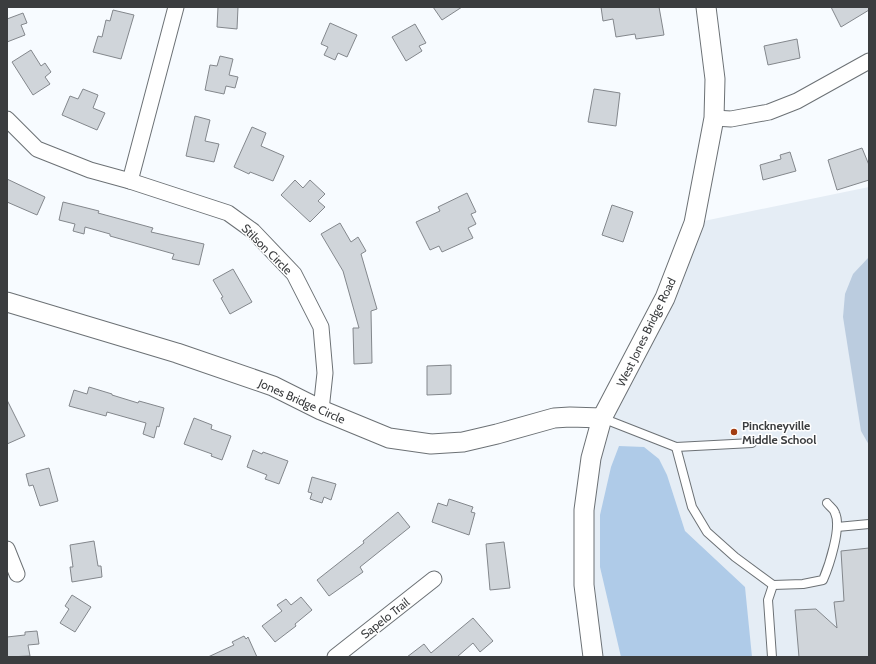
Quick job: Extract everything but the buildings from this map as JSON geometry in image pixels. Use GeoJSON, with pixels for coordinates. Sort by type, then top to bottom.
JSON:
{"type":"FeatureCollection","features":[{"type":"Feature","properties":{"kind":"street"},"geometry":{"type":"LineString","coordinates":[[130,181],[176,7]]}},
{"type":"Feature","properties":{"kind":"street","name":"West Jones Bridge Road"},"geometry":{"type":"LineString","coordinates":[[593,657],[584,585],[584,510],[591,458],[602,418],[666,298],[694,223],[714,118],[715,80],[706,7]]}},
{"type":"Feature","properties":{"kind":"street"},"geometry":{"type":"LineString","coordinates":[[714,118],[731,119],[769,112],[797,101],[869,61]]}},
{"type":"Feature","properties":{"kind":"street","name":"Stilson Circle"},"geometry":{"type":"LineString","coordinates":[[7,119],[37,149],[90,170],[130,181],[228,213],[252,230],[294,274],[321,327],[325,373],[321,410]]}},
{"type":"Feature","properties":{"kind":"street","name":"Jones Bridge Circle"},"geometry":{"type":"LineString","coordinates":[[7,302],[177,352],[273,386],[321,410],[389,438],[431,444],[463,442],[554,418],[602,418]]}},
{"type":"Feature","properties":{"kind":"street"},"geometry":{"type":"LineString","coordinates":[[7,549],[17,574]]}},
{"type":"Feature","properties":{"kind":"street","name":"Sapelo Trail"},"geometry":{"type":"LineString","coordinates":[[335,657],[434,579]]}},
{"type":"Feature","properties":{"kind":"lane"},"geometry":{"type":"LineString","coordinates":[[602,418],[676,447],[752,443]]}},
{"type":"Feature","properties":{"kind":"lane"},"geometry":{"type":"LineString","coordinates":[[676,447],[692,507],[707,532],[735,557],[773,585],[804,584],[823,580],[830,564],[837,527],[835,513],[827,503]]}},
{"type":"Feature","properties":{"kind":"lane"},"geometry":{"type":"LineString","coordinates":[[837,527],[869,524]]}},
{"type":"Feature","properties":{"kind":"lane"},"geometry":{"type":"LineString","coordinates":[[772,657],[768,600],[773,585]]}},
{"type":"Feature","properties":{"kind":"shaded area","name":"Pinckneyville Middle School"},"geometry":{"type":"Polygon","coordinates":[[[869,187],[869,657],[596,657],[584,585],[591,458],[694,223],[869,187]]]}},
{"type":"Feature","properties":{"kind":"shaded area"},"geometry":{"type":"Polygon","coordinates":[[[869,257],[869,445],[861,431],[843,317],[845,294],[853,274],[869,257]]]}},
{"type":"Feature","properties":{"kind":"shaded area"},"geometry":{"type":"Polygon","coordinates":[[[619,446],[644,447],[659,459],[667,475],[685,531],[745,587],[752,657],[621,657],[600,567],[600,515],[611,467],[619,446]]]}},
{"type":"Feature","properties":{"kind":"place","name":"Pinckneyville Middle School"},"geometry":{"type":"Point","coordinates":[734,432]}}]}
